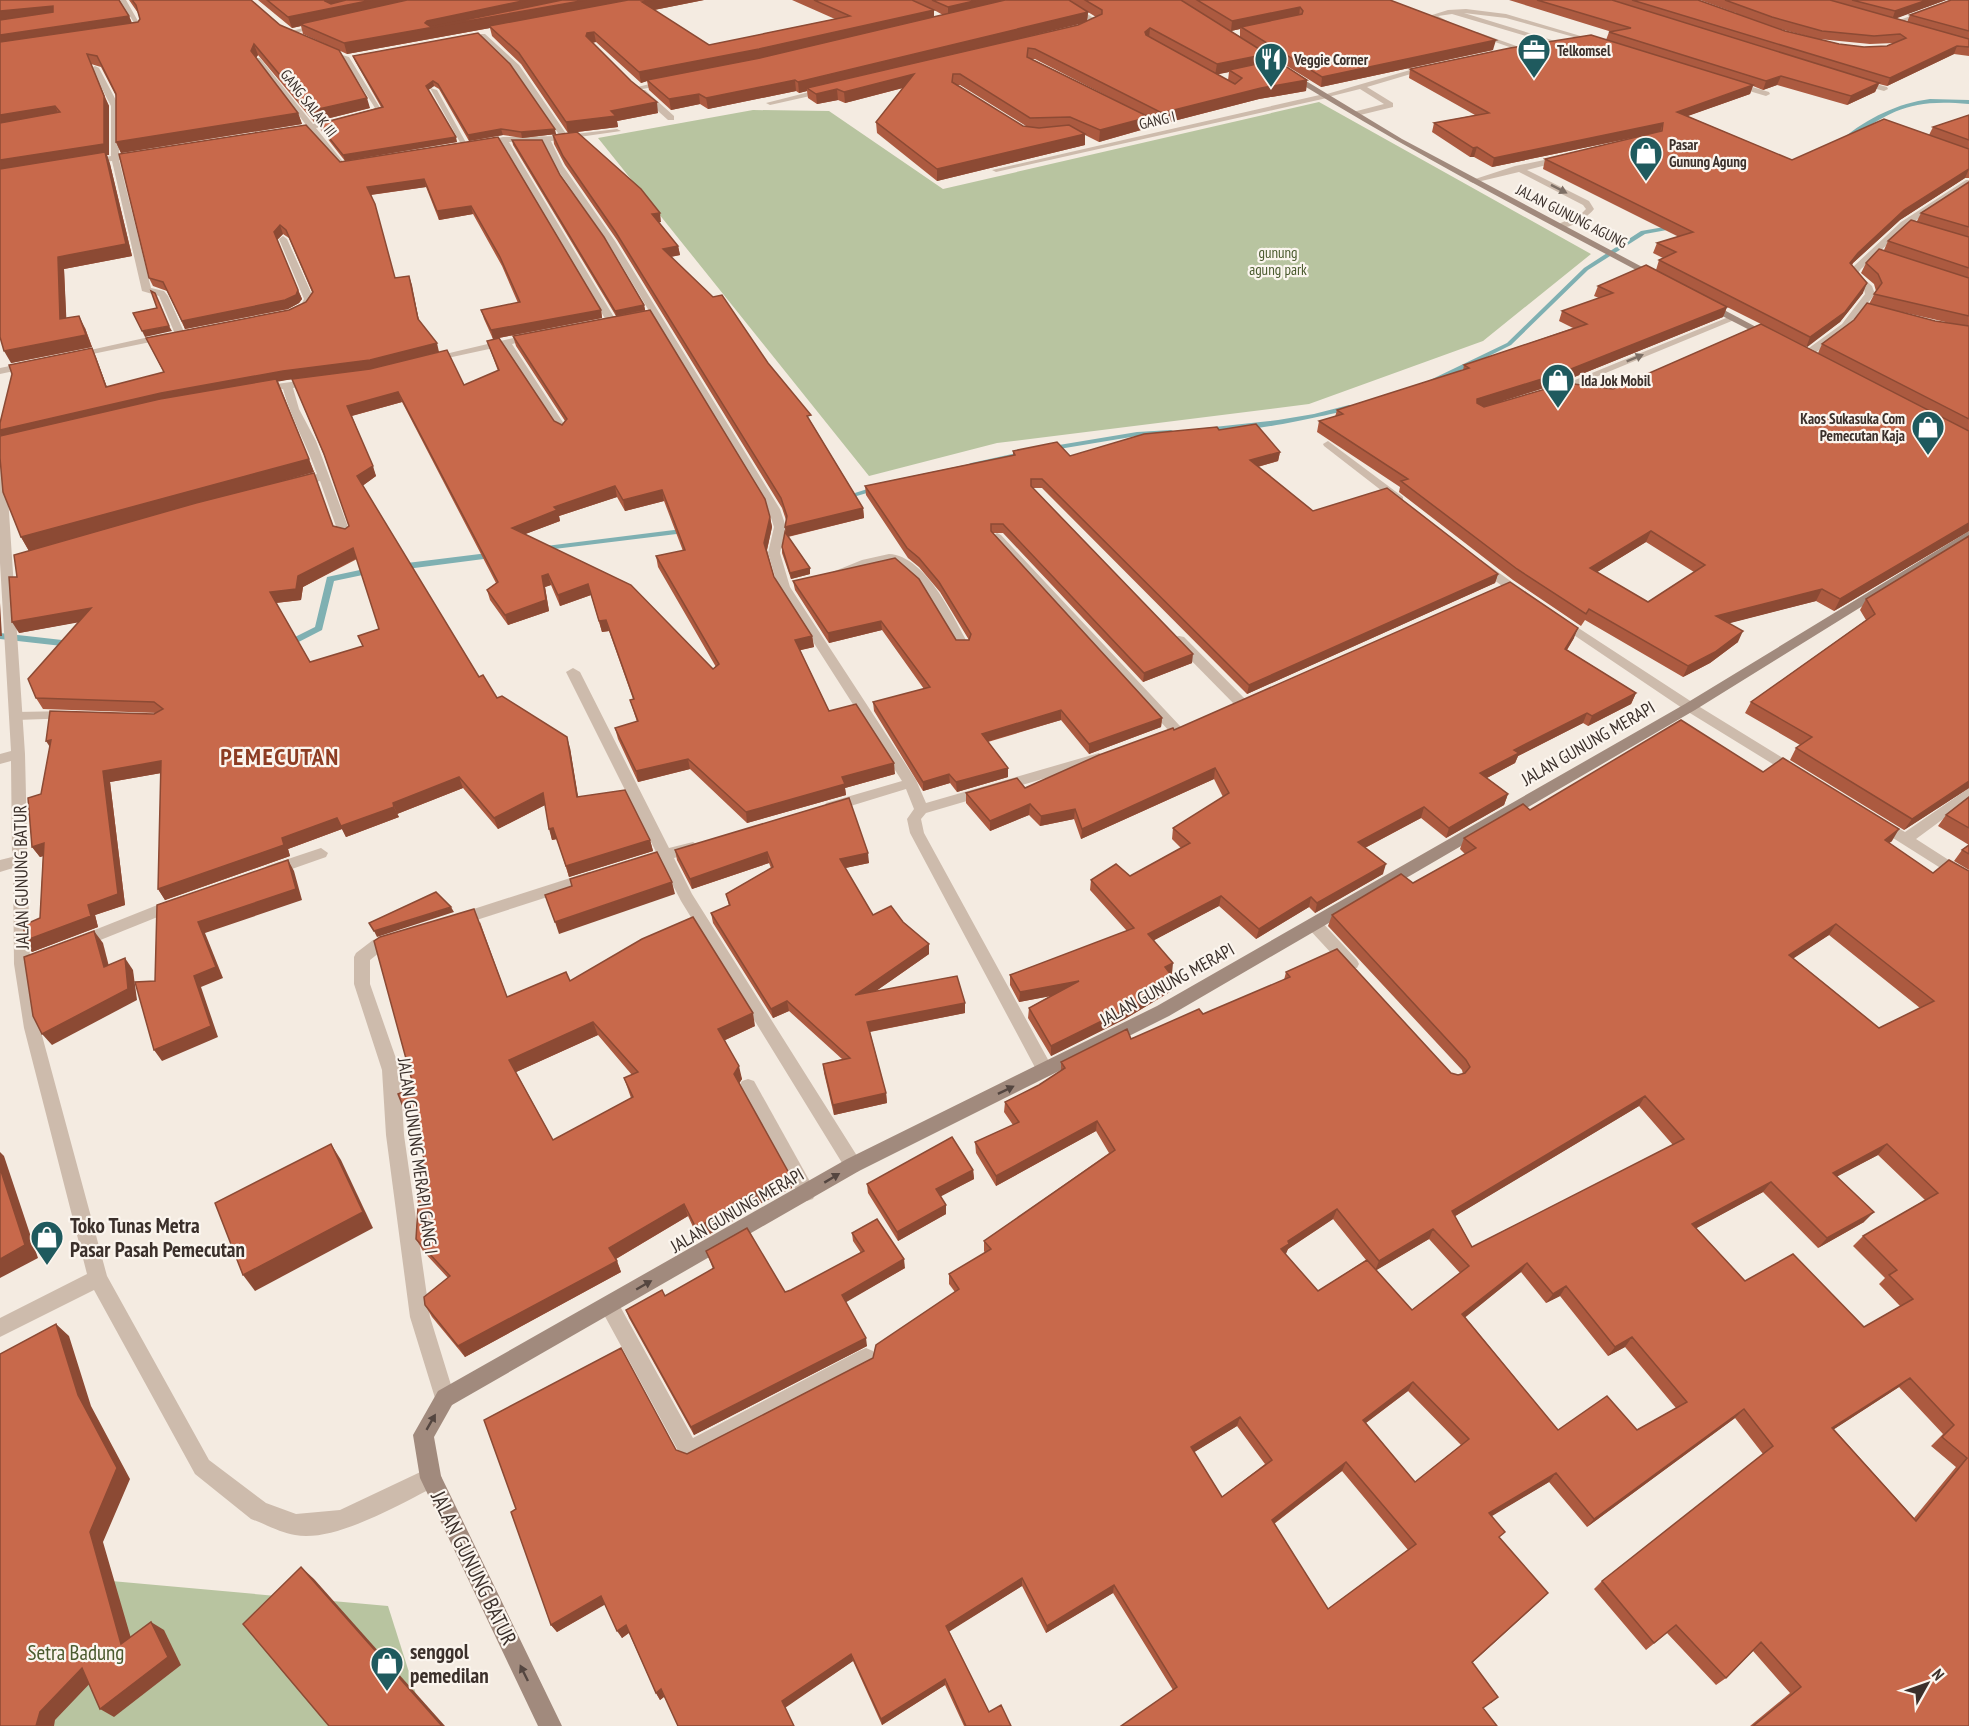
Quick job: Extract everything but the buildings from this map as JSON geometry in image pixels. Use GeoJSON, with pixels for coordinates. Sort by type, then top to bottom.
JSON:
{"type":"FeatureCollection","features":[{"type":"Feature","properties":{"kind":"main road","name":"JALAN GUNUNG AGUNG"},"geometry":{"type":"LineString","coordinates":[[1247,48],[1324,96],[1473,181],[1662,280]]}},
{"type":"Feature","properties":{"kind":"main road"},"geometry":{"type":"LineString","coordinates":[[1693,297],[1777,340]]}},
{"type":"Feature","properties":{"kind":"main road"},"geometry":{"type":"LineString","coordinates":[[1801,352],[1816,360]]}},
{"type":"Feature","properties":{"kind":"main road","name":"JALAN GUNUNG MERAPI"},"geometry":{"type":"LineString","coordinates":[[431,1478],[423,1435],[445,1398],[853,1165],[1163,1011],[1690,707],[1969,535]]}},
{"type":"Feature","properties":{"kind":"main road","name":"JALAN GUNUNG BATUR"},"geometry":{"type":"LineString","coordinates":[[431,1478],[550,1726]]}},
{"type":"Feature","properties":{"kind":"street"},"geometry":{"type":"LineString","coordinates":[[123,0],[140,27],[136,31],[126,33]]}},
{"type":"Feature","properties":{"kind":"street"},"geometry":{"type":"LineString","coordinates":[[1060,0],[1097,22],[1077,31]]}},
{"type":"Feature","properties":{"kind":"street"},"geometry":{"type":"LineString","coordinates":[[1892,24],[1959,0]]}},
{"type":"Feature","properties":{"kind":"street"},"geometry":{"type":"LineString","coordinates":[[1454,26],[1432,16],[1460,7],[1477,7],[1592,40]]}},
{"type":"Feature","properties":{"kind":"street"},"geometry":{"type":"LineString","coordinates":[[1448,10],[1553,42]]}},
{"type":"Feature","properties":{"kind":"street"},"geometry":{"type":"LineString","coordinates":[[1881,22],[1903,27]]}},
{"type":"Feature","properties":{"kind":"street"},"geometry":{"type":"LineString","coordinates":[[287,33],[330,24]]}},
{"type":"Feature","properties":{"kind":"street"},"geometry":{"type":"LineString","coordinates":[[280,27],[297,38]]}},
{"type":"Feature","properties":{"kind":"street"},"geometry":{"type":"LineString","coordinates":[[1465,30],[1520,49]]}},
{"type":"Feature","properties":{"kind":"street"},"geometry":{"type":"LineString","coordinates":[[472,37],[495,33]]}},
{"type":"Feature","properties":{"kind":"street"},"geometry":{"type":"LineString","coordinates":[[483,35],[516,67],[565,138]]}},
{"type":"Feature","properties":{"kind":"street"},"geometry":{"type":"LineString","coordinates":[[1498,54],[1581,37]]}},
{"type":"Feature","properties":{"kind":"street"},"geometry":{"type":"LineString","coordinates":[[315,47],[347,58],[379,109],[375,113],[354,118]]}},
{"type":"Feature","properties":{"kind":"street"},"geometry":{"type":"LineString","coordinates":[[333,53],[357,52],[347,58]]}},
{"type":"Feature","properties":{"kind":"street","name":"GANG SALAK III"},"geometry":{"type":"LineString","coordinates":[[258,58],[339,165],[354,166]]}},
{"type":"Feature","properties":{"kind":"street"},"geometry":{"type":"LineString","coordinates":[[1267,69],[1277,67]]}},
{"type":"Feature","properties":{"kind":"street","name":"GANG I"},"geometry":{"type":"LineString","coordinates":[[996,170],[1324,96],[1431,67]]}},
{"type":"Feature","properties":{"kind":"street"},"geometry":{"type":"LineString","coordinates":[[95,68],[115,106],[115,158],[147,291],[162,294],[165,297],[167,308],[180,334]]}},
{"type":"Feature","properties":{"kind":"street"},"geometry":{"type":"LineString","coordinates":[[1850,79],[1884,89]]}},
{"type":"Feature","properties":{"kind":"street"},"geometry":{"type":"LineString","coordinates":[[629,81],[671,118]]}},
{"type":"Feature","properties":{"kind":"street"},"geometry":{"type":"LineString","coordinates":[[637,88],[670,81]]}},
{"type":"Feature","properties":{"kind":"street"},"geometry":{"type":"LineString","coordinates":[[1723,81],[1766,94]]}},
{"type":"Feature","properties":{"kind":"street"},"geometry":{"type":"LineString","coordinates":[[1356,114],[1390,105],[1361,86]]}},
{"type":"Feature","properties":{"kind":"street"},"geometry":{"type":"LineString","coordinates":[[770,103],[838,87]]}},
{"type":"Feature","properties":{"kind":"street"},"geometry":{"type":"LineString","coordinates":[[433,90],[466,146]]}},
{"type":"Feature","properties":{"kind":"street"},"geometry":{"type":"LineString","coordinates":[[278,132],[344,120]]}},
{"type":"Feature","properties":{"kind":"street"},"geometry":{"type":"LineString","coordinates":[[1156,127],[1167,132]]}},
{"type":"Feature","properties":{"kind":"street"},"geometry":{"type":"LineString","coordinates":[[455,148],[503,139],[522,141],[617,132]]}},
{"type":"Feature","properties":{"kind":"street"},"geometry":{"type":"LineString","coordinates":[[503,139],[618,321],[601,324]]}},
{"type":"Feature","properties":{"kind":"street"},"geometry":{"type":"LineString","coordinates":[[546,139],[568,181],[589,207],[649,315],[774,509],[780,527],[774,553],[790,586],[911,783],[921,809]]}},
{"type":"Feature","properties":{"kind":"street"},"geometry":{"type":"LineString","coordinates":[[1088,141],[1098,147]]}},
{"type":"Feature","properties":{"kind":"street"},"geometry":{"type":"LineString","coordinates":[[81,164],[150,152]]}},
{"type":"Feature","properties":{"kind":"street"},"geometry":{"type":"LineString","coordinates":[[1473,181],[1575,155]]}},
{"type":"Feature","properties":{"kind":"street"},"geometry":{"type":"LineString","coordinates":[[1518,168],[1586,203],[1590,209],[1584,216],[1558,226]]}},
{"type":"Feature","properties":{"kind":"street"},"geometry":{"type":"LineString","coordinates":[[1801,352],[1845,326],[1870,294],[1869,288],[1853,273],[1878,254],[1904,224],[1969,182]]}},
{"type":"Feature","properties":{"kind":"street"},"geometry":{"type":"LineString","coordinates":[[1904,224],[1915,228]]}},
{"type":"Feature","properties":{"kind":"street"},"geometry":{"type":"LineString","coordinates":[[283,239],[309,299],[305,307],[285,315]]}},
{"type":"Feature","properties":{"kind":"street"},"geometry":{"type":"LineString","coordinates":[[1860,308],[1870,311]]}},
{"type":"Feature","properties":{"kind":"street"},"geometry":{"type":"LineString","coordinates":[[1541,394],[1562,388],[1734,318]]}},
{"type":"Feature","properties":{"kind":"street"},"geometry":{"type":"LineString","coordinates":[[1747,335],[1757,330]]}},
{"type":"Feature","properties":{"kind":"street"},"geometry":{"type":"LineString","coordinates":[[59,358],[191,332]]}},
{"type":"Feature","properties":{"kind":"street"},"geometry":{"type":"LineString","coordinates":[[414,363],[542,335]]}},
{"type":"Feature","properties":{"kind":"street"},"geometry":{"type":"LineString","coordinates":[[506,342],[562,430]]}},
{"type":"Feature","properties":{"kind":"street"},"geometry":{"type":"LineString","coordinates":[[0,371],[35,363]]}},
{"type":"Feature","properties":{"kind":"street"},"geometry":{"type":"LineString","coordinates":[[254,391],[331,381]]}},
{"type":"Feature","properties":{"kind":"street"},"geometry":{"type":"LineString","coordinates":[[288,385],[294,409],[310,441],[345,535]]}},
{"type":"Feature","properties":{"kind":"street"},"geometry":{"type":"LineString","coordinates":[[1562,388],[1577,392]]}},
{"type":"Feature","properties":{"kind":"street"},"geometry":{"type":"LineString","coordinates":[[1328,444],[1409,507]]}},
{"type":"Feature","properties":{"kind":"street","name":"JALAN GUNUNG BATUR"},"geometry":{"type":"LineString","coordinates":[[0,467],[1,493],[11,563],[3,578],[12,657],[18,754],[22,964],[32,1028],[98,1278],[202,1467],[259,1510],[296,1525],[341,1521],[431,1478]]}},
{"type":"Feature","properties":{"kind":"street"},"geometry":{"type":"LineString","coordinates":[[289,485],[324,476]]}},
{"type":"Feature","properties":{"kind":"street"},"geometry":{"type":"LineString","coordinates":[[997,537],[1176,729]]}},
{"type":"Feature","properties":{"kind":"street"},"geometry":{"type":"LineString","coordinates":[[1472,557],[1502,587],[1541,607],[1690,707],[1808,779]]}},
{"type":"Feature","properties":{"kind":"street"},"geometry":{"type":"LineString","coordinates":[[828,575],[884,559],[894,558],[906,563],[920,576],[963,645]]}},
{"type":"Feature","properties":{"kind":"street"},"geometry":{"type":"LineString","coordinates":[[1167,628],[1242,704]]}},
{"type":"Feature","properties":{"kind":"street"},"geometry":{"type":"LineString","coordinates":[[573,672],[702,924],[853,1165]]}},
{"type":"Feature","properties":{"kind":"street"},"geometry":{"type":"LineString","coordinates":[[16,716],[83,715]]}},
{"type":"Feature","properties":{"kind":"street"},"geometry":{"type":"LineString","coordinates":[[1045,1070],[917,832],[914,819],[921,809],[1115,752]]}},
{"type":"Feature","properties":{"kind":"street"},"geometry":{"type":"LineString","coordinates":[[0,759],[18,754]]}},
{"type":"Feature","properties":{"kind":"street"},"geometry":{"type":"LineString","coordinates":[[811,813],[911,783]]}},
{"type":"Feature","properties":{"kind":"street"},"geometry":{"type":"LineString","coordinates":[[1906,839],[1969,793]]}},
{"type":"Feature","properties":{"kind":"street"},"geometry":{"type":"LineString","coordinates":[[1867,815],[1969,880]]}},
{"type":"Feature","properties":{"kind":"street"},"geometry":{"type":"LineString","coordinates":[[622,868],[710,842]]}},
{"type":"Feature","properties":{"kind":"street"},"geometry":{"type":"LineString","coordinates":[[254,876],[321,853]]}},
{"type":"Feature","properties":{"kind":"street"},"geometry":{"type":"LineString","coordinates":[[0,866],[20,861]]}},
{"type":"Feature","properties":{"kind":"street"},"geometry":{"type":"LineString","coordinates":[[446,924],[600,875]]}},
{"type":"Feature","properties":{"kind":"street"},"geometry":{"type":"LineString","coordinates":[[63,949],[187,900]]}},
{"type":"Feature","properties":{"kind":"street"},"geometry":{"type":"LineString","coordinates":[[1314,924],[1361,975]]}},
{"type":"Feature","properties":{"kind":"street","name":"JALAN GUNUNG MERAPI GANG I"},"geometry":{"type":"LineString","coordinates":[[412,934],[368,951],[362,957],[362,984],[391,1070],[395,1135],[420,1317],[445,1398]]}},
{"type":"Feature","properties":{"kind":"street"},"geometry":{"type":"LineString","coordinates":[[22,964],[42,956]]}},
{"type":"Feature","properties":{"kind":"street"},"geometry":{"type":"LineString","coordinates":[[748,1086],[807,1193]]}},
{"type":"Feature","properties":{"kind":"street"},"geometry":{"type":"LineString","coordinates":[[0,1328],[98,1278]]}},
{"type":"Feature","properties":{"kind":"street"},"geometry":{"type":"LineString","coordinates":[[609,1305],[688,1450],[866,1359]]}},
{"type":"Feature","properties":{"kind":"green space","name":"gunung agung park"},"geometry":{"type":"Polygon","coordinates":[[[1319,102],[1591,254],[1483,341],[1309,404],[997,443],[869,476],[598,138],[753,110],[829,111],[943,189],[1319,102]]]}},
{"type":"Feature","properties":{"kind":"green space","name":"Setra Badung"},"geometry":{"type":"Polygon","coordinates":[[[0,1571],[388,1606],[426,1726],[0,1726],[0,1571]]]}},
{"type":"Feature","properties":{"kind":"waterway"},"geometry":{"type":"LineString","coordinates":[[1845,139],[1877,118],[1902,106],[1930,101],[1969,102]]}},
{"type":"Feature","properties":{"kind":"waterway"},"geometry":{"type":"LineString","coordinates":[[1430,382],[1509,344],[1586,269],[1643,232],[1676,227]]}},
{"type":"Feature","properties":{"kind":"waterway"},"geometry":{"type":"LineString","coordinates":[[1205,430],[1278,423],[1349,407]]}},
{"type":"Feature","properties":{"kind":"waterway"},"geometry":{"type":"LineString","coordinates":[[1047,449],[1137,434],[1171,432]]}},
{"type":"Feature","properties":{"kind":"waterway"},"geometry":{"type":"LineString","coordinates":[[971,465],[1026,453]]}},
{"type":"Feature","properties":{"kind":"waterway"},"geometry":{"type":"LineString","coordinates":[[843,498],[880,488]]}},
{"type":"Feature","properties":{"kind":"waterway"},"geometry":{"type":"LineString","coordinates":[[538,549],[690,530]]}},
{"type":"Feature","properties":{"kind":"waterway"},"geometry":{"type":"LineString","coordinates":[[399,567],[496,555]]}},
{"type":"Feature","properties":{"kind":"waterway"},"geometry":{"type":"LineString","coordinates":[[284,646],[319,628],[330,579],[374,570]]}},
{"type":"Feature","properties":{"kind":"waterway"},"geometry":{"type":"LineString","coordinates":[[0,636],[71,644]]}},
{"type":"Feature","properties":{"kind":"place","name":"Telkomsel"},"geometry":{"type":"Point","coordinates":[1534,79]}},
{"type":"Feature","properties":{"kind":"place","name":"Veggie Corner"},"geometry":{"type":"Point","coordinates":[1271,88]}},
{"type":"Feature","properties":{"kind":"place","name":"Pasar Gunung Agung"},"geometry":{"type":"Point","coordinates":[1646,182]}},
{"type":"Feature","properties":{"kind":"place","name":"Ida Jok Mobil"},"geometry":{"type":"Point","coordinates":[1558,409]}},
{"type":"Feature","properties":{"kind":"place","name":"Kaos Sukasuka Com Pemecutan Kaja"},"geometry":{"type":"Point","coordinates":[1928,456]}},
{"type":"Feature","properties":{"kind":"place","name":"Toko Tunas Metra Pasar Pasah Pemecutan"},"geometry":{"type":"Point","coordinates":[47,1266]}},
{"type":"Feature","properties":{"kind":"place","name":"senggol pemedilan"},"geometry":{"type":"Point","coordinates":[387,1692]}},
{"type":"Feature","properties":{"kind":"district","name":"PEMECUTAN"},"geometry":{"type":"Point","coordinates":[280,756]}}]}
